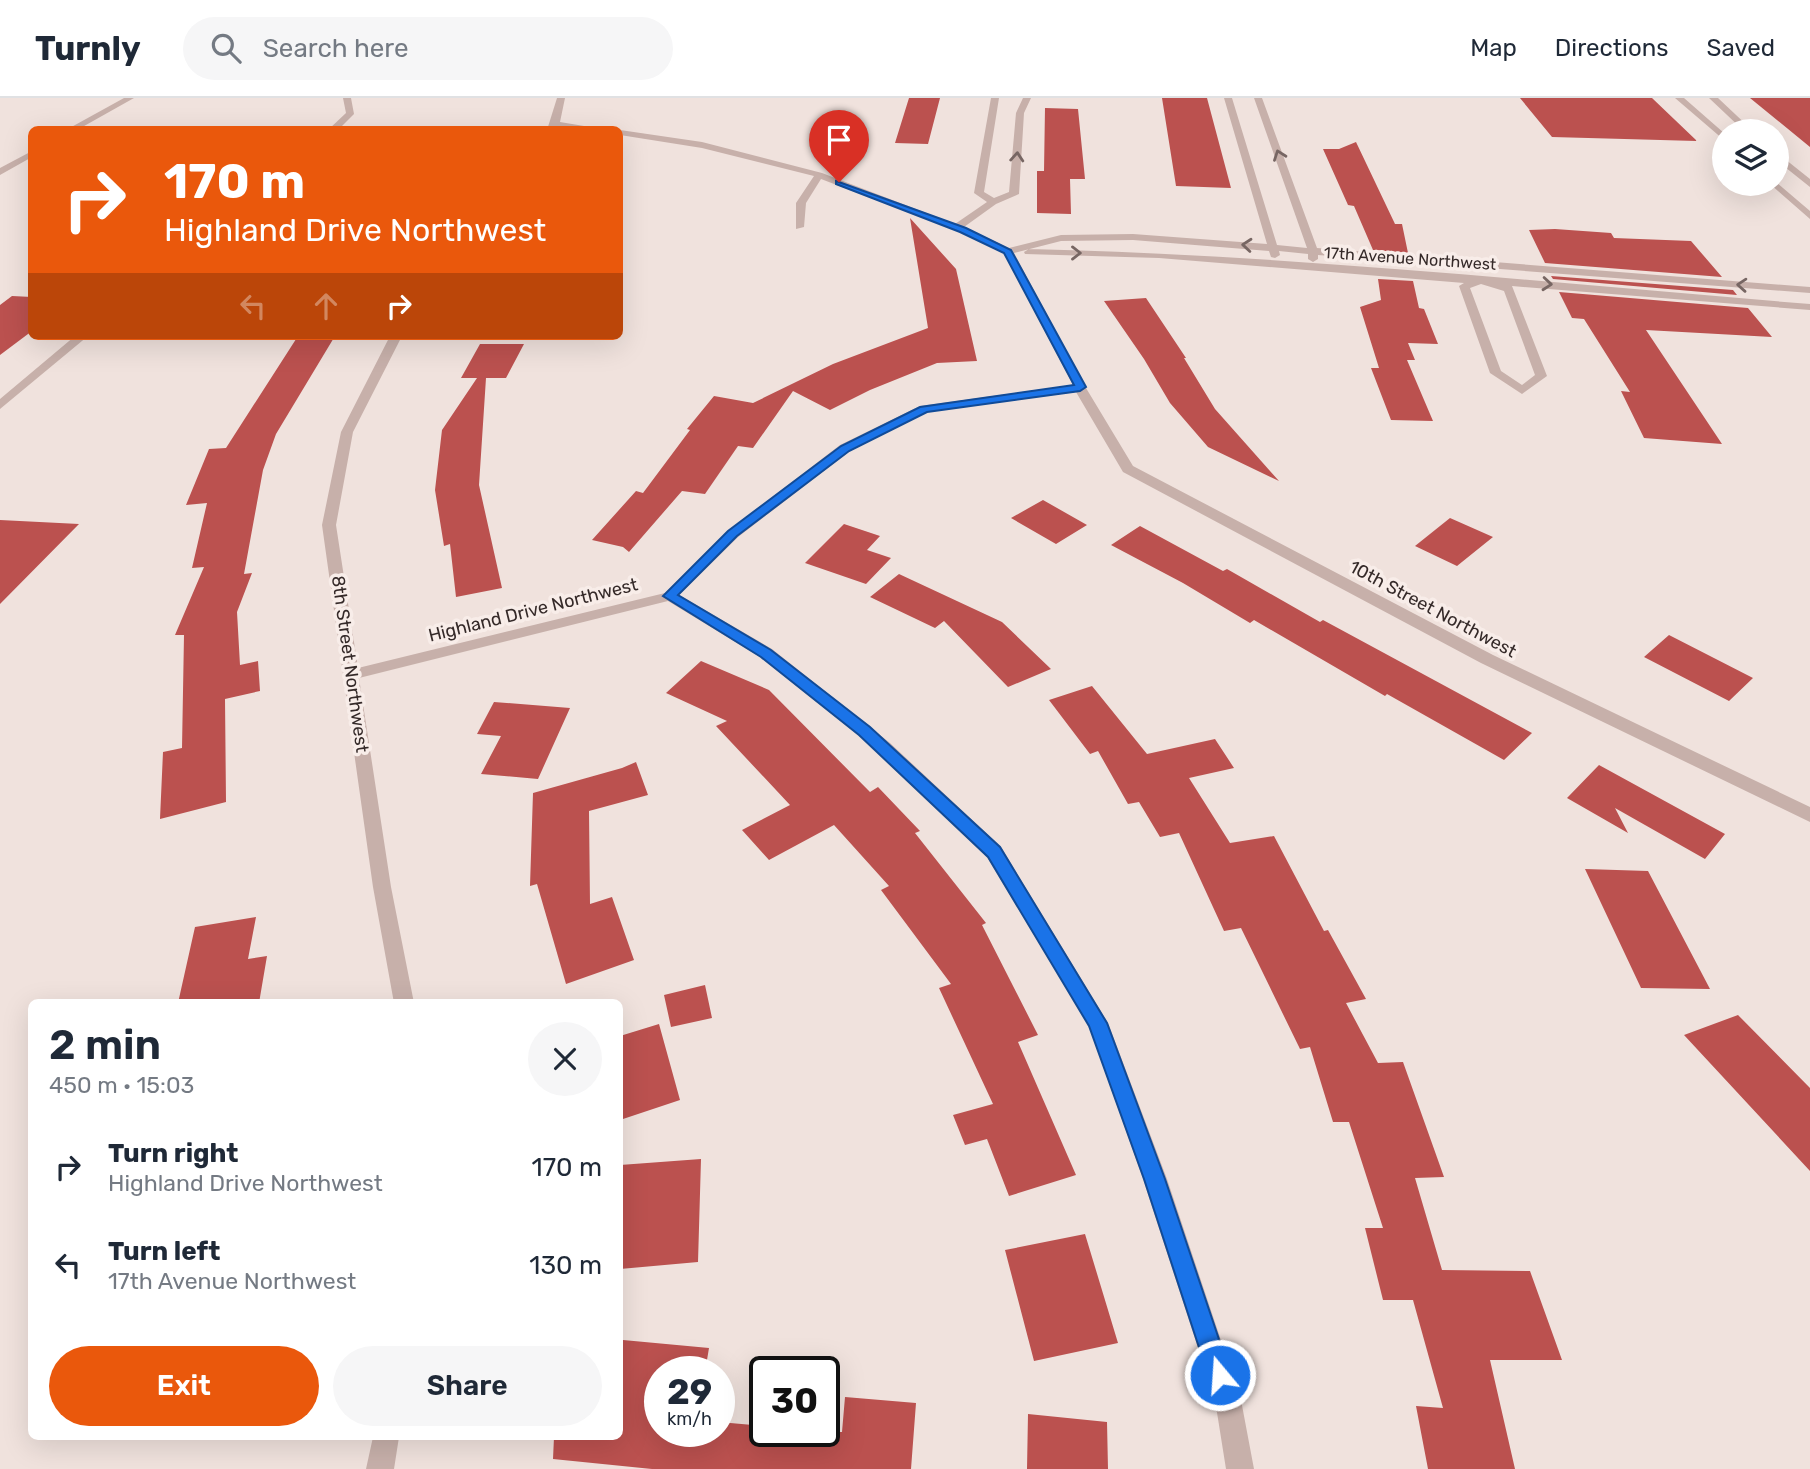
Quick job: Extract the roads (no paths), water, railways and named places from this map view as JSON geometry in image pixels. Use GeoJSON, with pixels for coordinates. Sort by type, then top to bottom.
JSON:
{"type":"FeatureCollection","features":[{"type":"Feature","properties":{"kind":"street"},"geometry":{"type":"LineString","coordinates":[[78,126],[130,98]]}},
{"type":"Feature","properties":{"kind":"street"},"geometry":{"type":"LineString","coordinates":[[336,126],[350,114],[347,98]]}},
{"type":"Feature","properties":{"kind":"street"},"geometry":{"type":"LineString","coordinates":[[553,126],[561,98]]}},
{"type":"Feature","properties":{"kind":"street"},"geometry":{"type":"LineString","coordinates":[[993,202],[979,192],[995,98]]}},
{"type":"Feature","properties":{"kind":"street"},"geometry":{"type":"LineString","coordinates":[[957,228],[993,202],[1014,194],[1020,113],[1027,98]]}},
{"type":"Feature","properties":{"kind":"street"},"geometry":{"type":"LineString","coordinates":[[1228,98],[1274,247],[1276,263]]}},
{"type":"Feature","properties":{"kind":"street"},"geometry":{"type":"LineString","coordinates":[[1258,98],[1313,250],[1313,266]]}},
{"type":"Feature","properties":{"kind":"street"},"geometry":{"type":"LineString","coordinates":[[1679,98],[1712,127]]}},
{"type":"Feature","properties":{"kind":"street"},"geometry":{"type":"LineString","coordinates":[[1713,98],[1736,119]]}},
{"type":"Feature","properties":{"kind":"street","name":"17th Avenue Northwest"},"geometry":{"type":"LineString","coordinates":[[623,132],[702,145],[819,175],[957,228],[1008,251],[1159,255],[1276,263],[1810,307]]}},
{"type":"Feature","properties":{"kind":"street"},"geometry":{"type":"LineString","coordinates":[[0,173],[28,156]]}},
{"type":"Feature","properties":{"kind":"street"},"geometry":{"type":"LineString","coordinates":[[1789,166],[1810,184]]}},
{"type":"Feature","properties":{"kind":"street"},"geometry":{"type":"LineString","coordinates":[[799,227],[801,203],[819,175]]}},
{"type":"Feature","properties":{"kind":"street"},"geometry":{"type":"LineString","coordinates":[[1788,196],[1810,216]]}},
{"type":"Feature","properties":{"kind":"street"},"geometry":{"type":"LineString","coordinates":[[1240,1469],[1228,1400],[1155,1179],[1098,1023],[994,852],[884,747],[766,653],[670,596],[733,534],[845,449],[924,410],[1080,387],[1008,251],[1061,238],[1133,237],[1810,290]]}},
{"type":"Feature","properties":{"kind":"street"},"geometry":{"type":"LineString","coordinates":[[1481,264],[1486,279],[1509,289],[1541,376],[1522,390],[1496,373],[1464,286],[1486,279]]}},
{"type":"Feature","properties":{"kind":"street"},"geometry":{"type":"LineString","coordinates":[[0,405],[77,340]]}},
{"type":"Feature","properties":{"kind":"street","name":"8th Street Northwest"},"geometry":{"type":"LineString","coordinates":[[394,340],[346,432],[330,526],[382,887],[403,999]]}},
{"type":"Feature","properties":{"kind":"street","name":"10th Street Northwest"},"geometry":{"type":"LineString","coordinates":[[1080,387],[1128,469],[1487,659],[1810,815]]}},
{"type":"Feature","properties":{"kind":"street","name":"Highland Drive Northwest"},"geometry":{"type":"LineString","coordinates":[[351,675],[670,596]]}},
{"type":"Feature","properties":{"kind":"street"},"geometry":{"type":"LineString","coordinates":[[380,1469],[385,1440]]}}]}
